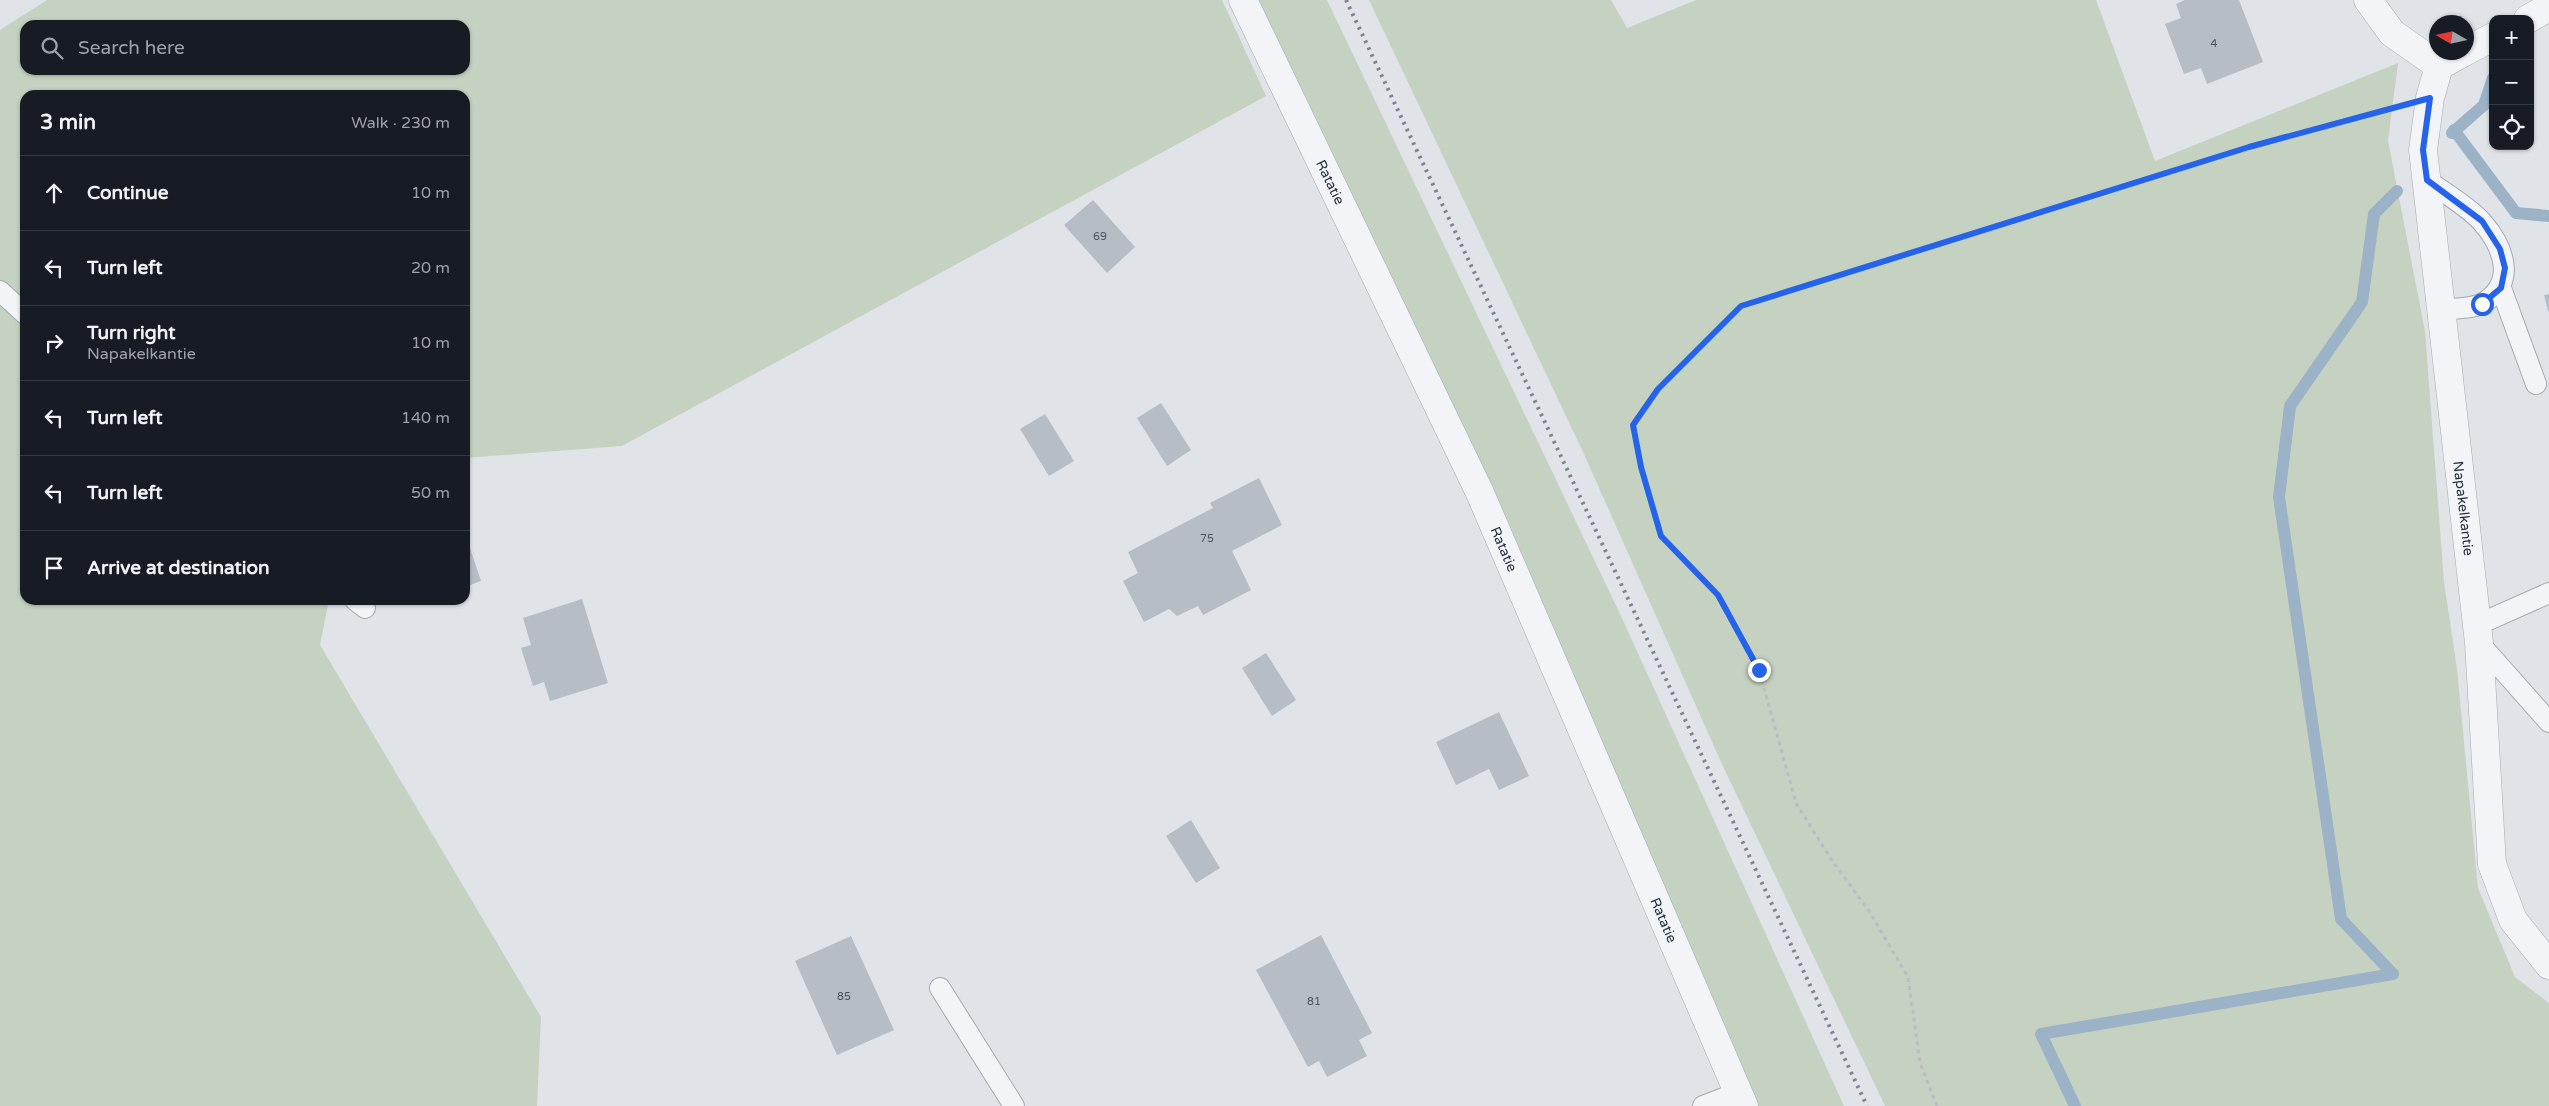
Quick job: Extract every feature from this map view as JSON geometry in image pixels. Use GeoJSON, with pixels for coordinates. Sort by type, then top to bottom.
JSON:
{"type":"FeatureCollection","features":[{"type":"Feature","properties":{"kind":"street","name":"Ratatie"},"geometry":{"type":"LineString","coordinates":[[1243,0],[1480,493],[1741,1099]]}},
{"type":"Feature","properties":{"kind":"street"},"geometry":{"type":"LineString","coordinates":[[2368,0],[2392,33],[2439,66],[2450,60]]}},
{"type":"Feature","properties":{"kind":"street"},"geometry":{"type":"LineString","coordinates":[[2534,16],[2549,7]]}},
{"type":"Feature","properties":{"kind":"street"},"geometry":{"type":"LineString","coordinates":[[2474,47],[2489,39]]}},
{"type":"Feature","properties":{"kind":"street","name":"Napakelkantie"},"geometry":{"type":"LineString","coordinates":[[2439,66],[2430,98],[2423,150],[2478,634],[2492,864],[2513,920],[2549,965]]}},
{"type":"Feature","properties":{"kind":"lane"},"geometry":{"type":"LineString","coordinates":[[2427,180],[2482,221],[2500,249],[2505,268],[2501,288],[2536,384]]}},
{"type":"Feature","properties":{"kind":"lane"},"geometry":{"type":"LineString","coordinates":[[2441,310],[2482,304],[2501,288]]}},
{"type":"Feature","properties":{"kind":"lane"},"geometry":{"type":"LineString","coordinates":[[0,291],[20,309]]}},
{"type":"Feature","properties":{"kind":"lane"},"geometry":{"type":"LineString","coordinates":[[2549,593],[2478,634],[2549,722]]}},
{"type":"Feature","properties":{"kind":"lane"},"geometry":{"type":"LineString","coordinates":[[940,988],[1014,1106]]}},
{"type":"Feature","properties":{"kind":"lane"},"geometry":{"type":"LineString","coordinates":[[1703,1106],[1741,1099]]}},
{"type":"Feature","properties":{"kind":"path"},"geometry":{"type":"LineString","coordinates":[[1937,1106],[1920,1062],[1908,977],[1869,911],[1831,859],[1796,803],[1759,670],[1718,595],[1661,536],[1641,467],[1633,425],[1658,389],[1741,306],[2249,147],[2430,98]]}},
{"type":"Feature","properties":{"kind":"green space"},"geometry":{"type":"Polygon","coordinates":[[[47,0],[1222,0],[1266,96],[622,446],[470,458],[470,90],[20,90],[20,605],[328,605],[320,645],[541,1017],[537,1106],[0,1106],[0,30],[47,0]]]}},
{"type":"Feature","properties":{"kind":"green space"},"geometry":{"type":"Polygon","coordinates":[[[1240,0],[1327,0],[1621,616],[1844,1106],[1755,1106],[1720,1014],[1685,937],[1240,0]]]}},
{"type":"Feature","properties":{"kind":"green space"},"geometry":{"type":"Polygon","coordinates":[[[1369,0],[1611,0],[1627,28],[1696,0],[2096,0],[2155,161],[2398,63],[2388,141],[2425,331],[2444,582],[2457,669],[2478,888],[2515,977],[2549,1003],[2549,1106],[1885,1106],[1721,762],[1583,452],[1369,0]]]}},
{"type":"Feature","properties":{"kind":"building"},"geometry":{"type":"Polygon","coordinates":[[[2185,0],[2239,0],[2263,62],[2207,84],[2201,68],[2184,74],[2165,24],[2181,18],[2176,4],[2185,0]]]}},
{"type":"Feature","properties":{"kind":"building"},"geometry":{"type":"Polygon","coordinates":[[[1093,200],[1135,247],[1107,273],[1064,225],[1093,200]]]}},
{"type":"Feature","properties":{"kind":"building"},"geometry":{"type":"Polygon","coordinates":[[[2549,294],[2549,311],[2548,311],[2544,295],[2549,294]]]}},
{"type":"Feature","properties":{"kind":"building"},"geometry":{"type":"Polygon","coordinates":[[[1161,403],[1191,450],[1167,466],[1137,418],[1161,403]]]}},
{"type":"Feature","properties":{"kind":"building"},"geometry":{"type":"Polygon","coordinates":[[[1045,414],[1074,461],[1049,476],[1020,429],[1045,414]]]}},
{"type":"Feature","properties":{"kind":"building"},"geometry":{"type":"Polygon","coordinates":[[[1259,478],[1282,525],[1232,551],[1251,590],[1203,615],[1198,606],[1177,616],[1169,609],[1144,622],[1123,581],[1138,573],[1128,552],[1213,508],[1210,503],[1259,478]]]}},
{"type":"Feature","properties":{"kind":"building"},"geometry":{"type":"Polygon","coordinates":[[[470,548],[481,581],[470,585],[470,548]]]}},
{"type":"Feature","properties":{"kind":"building"},"geometry":{"type":"Polygon","coordinates":[[[582,599],[608,683],[550,701],[544,682],[533,686],[521,648],[531,645],[523,618],[582,599]]]}},
{"type":"Feature","properties":{"kind":"building"},"geometry":{"type":"Polygon","coordinates":[[[1266,653],[1296,700],[1272,716],[1242,668],[1266,653]]]}},
{"type":"Feature","properties":{"kind":"building"},"geometry":{"type":"Polygon","coordinates":[[[1499,712],[1529,776],[1499,790],[1489,769],[1456,785],[1436,742],[1499,712]]]}},
{"type":"Feature","properties":{"kind":"building"},"geometry":{"type":"Polygon","coordinates":[[[1191,820],[1220,868],[1196,883],[1166,836],[1191,820]]]}},
{"type":"Feature","properties":{"kind":"building"},"geometry":{"type":"Polygon","coordinates":[[[1321,935],[1372,1033],[1359,1040],[1367,1056],[1327,1077],[1319,1061],[1308,1067],[1256,970],[1321,935]]]}},
{"type":"Feature","properties":{"kind":"building"},"geometry":{"type":"Polygon","coordinates":[[[851,936],[894,1030],[837,1055],[795,961],[851,936]]]}},
{"type":"Feature","properties":{"kind":"waterway"},"geometry":{"type":"LineString","coordinates":[[2452,133],[2484,105],[2489,90]]}},
{"type":"Feature","properties":{"kind":"waterway"},"geometry":{"type":"LineString","coordinates":[[2454,130],[2516,213],[2549,216]]}},
{"type":"Feature","properties":{"kind":"waterway"},"geometry":{"type":"LineString","coordinates":[[2075,1106],[2041,1034],[2393,974],[2341,919],[2279,497],[2290,406],[2362,302],[2374,214],[2397,191]]}},
{"type":"Feature","properties":{"kind":"railway"},"geometry":{"type":"LineString","coordinates":[[1346,0],[1867,1106]]}},
{"type":"Feature","properties":{"kind":"route"},"geometry":{"type":"LineString","coordinates":[[1759,670],[1718,595],[1661,536],[1641,467],[1633,425],[1658,389],[1741,306],[2249,147],[2430,98],[2423,150],[2427,180],[2482,221],[2500,249],[2505,268],[2501,288],[2482,304]]}}]}
